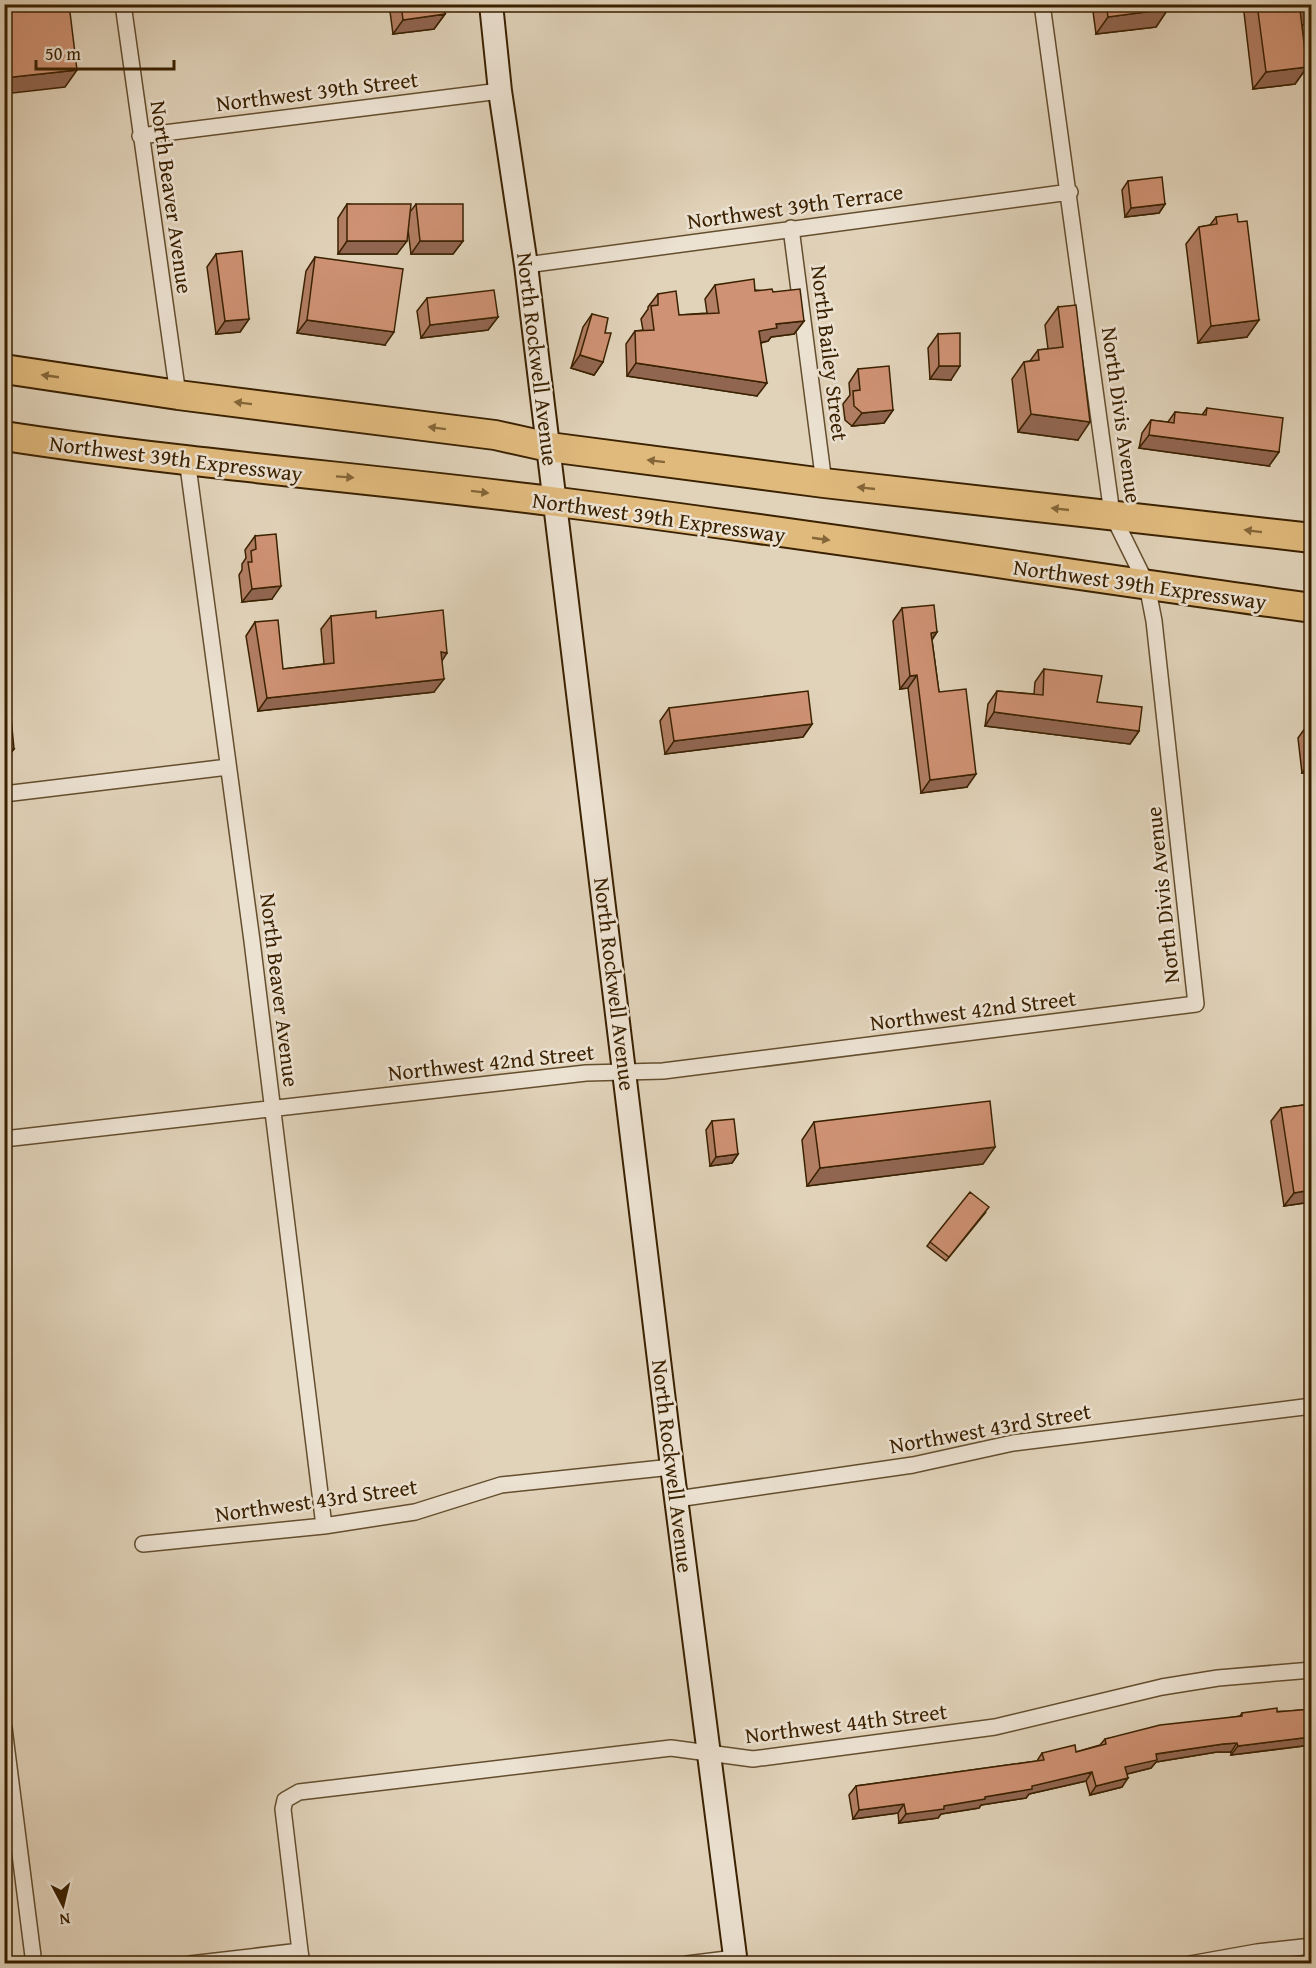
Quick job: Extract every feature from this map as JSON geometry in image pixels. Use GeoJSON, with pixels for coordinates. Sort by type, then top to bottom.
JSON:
{"type":"FeatureCollection","features":[{"type":"Feature","properties":{"kind":"highway"},"geometry":{"type":"LineString","coordinates":[[4,369],[178,395],[495,435],[549,447],[824,483],[1311,538]]}},
{"type":"Feature","properties":{"kind":"highway","name":"Northwest 39th Expressway"},"geometry":{"type":"LineString","coordinates":[[4,436],[555,502],[1311,608]]}},
{"type":"Feature","properties":{"kind":"main road","name":"North Rockwell Avenue"},"geometry":{"type":"LineString","coordinates":[[491,4],[500,91],[526,266],[549,447],[672,1467],[735,1961]]}},
{"type":"Feature","properties":{"kind":"street","name":"North Beaver Avenue"},"geometry":{"type":"LineString","coordinates":[[123,4],[178,395]]}},
{"type":"Feature","properties":{"kind":"street","name":"North Divis Avenue"},"geometry":{"type":"LineString","coordinates":[[1042,4],[1070,192],[1112,514],[1148,585],[1185,884],[1196,1004]]}},
{"type":"Feature","properties":{"kind":"street","name":"Northwest 39th Street"},"geometry":{"type":"LineString","coordinates":[[140,136],[500,91]]}},
{"type":"Feature","properties":{"kind":"street","name":"Northwest 39th Terrace"},"geometry":{"type":"LineString","coordinates":[[526,266],[791,228],[1070,192]]}},
{"type":"Feature","properties":{"kind":"street","name":"North Bailey Street"},"geometry":{"type":"LineString","coordinates":[[791,228],[824,483]]}},
{"type":"Feature","properties":{"kind":"street","name":"North Beaver Avenue"},"geometry":{"type":"LineString","coordinates":[[187,459],[324,1526]]}},
{"type":"Feature","properties":{"kind":"street"},"geometry":{"type":"LineString","coordinates":[[4,794],[228,767]]}},
{"type":"Feature","properties":{"kind":"street","name":"Northwest 42nd Street"},"geometry":{"type":"LineString","coordinates":[[4,1139],[586,1073],[663,1071],[1196,1004]]}},
{"type":"Feature","properties":{"kind":"street","name":"Northwest 43rd Street"},"geometry":{"type":"LineString","coordinates":[[677,1499],[913,1465],[1013,1443],[1311,1406]]}},
{"type":"Feature","properties":{"kind":"street","name":"Northwest 43rd Street"},"geometry":{"type":"LineString","coordinates":[[143,1544],[324,1526],[416,1512],[501,1485],[672,1467]]}},
{"type":"Feature","properties":{"kind":"street","name":"Northwest 44th Street"},"geometry":{"type":"LineString","coordinates":[[301,1957],[283,1809],[285,1800],[291,1795],[671,1748],[753,1758],[995,1727],[1162,1686],[1311,1670]]}},
{"type":"Feature","properties":{"kind":"street"},"geometry":{"type":"LineString","coordinates":[[4,1728],[34,1964]]}},
{"type":"Feature","properties":{"kind":"street"},"geometry":{"type":"LineString","coordinates":[[1190,1964],[1311,1946]]}},
{"type":"Feature","properties":{"kind":"street"},"geometry":{"type":"LineString","coordinates":[[190,1964],[301,1957]]}},
{"type":"Feature","properties":{"kind":"street"},"geometry":{"type":"LineString","coordinates":[[687,1964],[735,1961]]}},
{"type":"Feature","properties":{"kind":"building"},"geometry":{"type":"Polygon","coordinates":[[[4,4],[69,4],[77,70],[4,78],[4,4]]]}},
{"type":"Feature","properties":{"kind":"building"},"geometry":{"type":"Polygon","coordinates":[[[401,4],[443,4],[445,14],[403,20],[401,4]]]}},
{"type":"Feature","properties":{"kind":"building"},"geometry":{"type":"Polygon","coordinates":[[[1106,4],[1167,4],[1168,9],[1108,17],[1106,4]]]}},
{"type":"Feature","properties":{"kind":"building"},"geometry":{"type":"Polygon","coordinates":[[[1257,4],[1311,4],[1311,8],[1300,10],[1307,67],[1266,72],[1257,4]]]}},
{"type":"Feature","properties":{"kind":"building"},"geometry":{"type":"Polygon","coordinates":[[[1162,177],[1165,204],[1131,208],[1128,181],[1162,177]]]}},
{"type":"Feature","properties":{"kind":"building"},"geometry":{"type":"Polygon","coordinates":[[[347,204],[411,204],[407,241],[347,241],[347,204]]]}},
{"type":"Feature","properties":{"kind":"building"},"geometry":{"type":"Polygon","coordinates":[[[416,204],[463,204],[463,241],[420,241],[416,204]]]}},
{"type":"Feature","properties":{"kind":"building"},"geometry":{"type":"Polygon","coordinates":[[[1237,214],[1238,222],[1247,221],[1259,320],[1211,326],[1199,227],[1217,224],[1216,217],[1237,214]]]}},
{"type":"Feature","properties":{"kind":"building"},"geometry":{"type":"Polygon","coordinates":[[[242,251],[249,319],[225,321],[216,254],[242,251]]]}},
{"type":"Feature","properties":{"kind":"building"},"geometry":{"type":"Polygon","coordinates":[[[315,257],[403,269],[394,332],[307,320],[315,257]]]}},
{"type":"Feature","properties":{"kind":"building"},"geometry":{"type":"Polygon","coordinates":[[[754,279],[755,291],[800,289],[804,321],[776,324],[777,328],[759,331],[767,383],[636,363],[635,331],[654,330],[651,306],[658,305],[658,294],[676,291],[679,315],[719,313],[715,285],[754,279]]]}},
{"type":"Feature","properties":{"kind":"building"},"geometry":{"type":"Polygon","coordinates":[[[494,290],[498,317],[430,325],[427,298],[494,290]]]}},
{"type":"Feature","properties":{"kind":"building"},"geometry":{"type":"Polygon","coordinates":[[[1076,305],[1090,422],[1031,414],[1024,362],[1039,360],[1038,350],[1063,347],[1058,307],[1076,305]]]}},
{"type":"Feature","properties":{"kind":"building"},"geometry":{"type":"Polygon","coordinates":[[[592,314],[608,318],[605,333],[611,333],[603,362],[580,355],[592,314]]]}},
{"type":"Feature","properties":{"kind":"building"},"geometry":{"type":"Polygon","coordinates":[[[960,333],[960,366],[939,366],[938,334],[960,333]]]}},
{"type":"Feature","properties":{"kind":"building"},"geometry":{"type":"Polygon","coordinates":[[[889,366],[893,410],[862,413],[854,406],[853,391],[860,390],[858,369],[889,366]]]}},
{"type":"Feature","properties":{"kind":"building"},"geometry":{"type":"Polygon","coordinates":[[[1207,408],[1283,418],[1279,452],[1149,435],[1151,420],[1174,423],[1175,412],[1206,415],[1207,408]]]}},
{"type":"Feature","properties":{"kind":"building"},"geometry":{"type":"Polygon","coordinates":[[[276,534],[281,586],[252,589],[248,562],[252,562],[251,551],[256,549],[255,536],[276,534]]]}},
{"type":"Feature","properties":{"kind":"building"},"geometry":{"type":"Polygon","coordinates":[[[934,605],[937,632],[931,633],[939,692],[966,689],[976,774],[930,780],[917,675],[910,676],[902,608],[934,605]]]}},
{"type":"Feature","properties":{"kind":"building"},"geometry":{"type":"Polygon","coordinates":[[[443,610],[447,653],[441,652],[444,679],[267,698],[255,622],[278,620],[283,669],[334,663],[331,616],[376,611],[376,618],[443,610]]]}},
{"type":"Feature","properties":{"kind":"building"},"geometry":{"type":"Polygon","coordinates":[[[1044,669],[1102,676],[1097,702],[1142,707],[1139,731],[994,712],[997,691],[1043,695],[1044,669]]]}},
{"type":"Feature","properties":{"kind":"building"},"geometry":{"type":"Polygon","coordinates":[[[808,691],[812,724],[674,741],[669,708],[808,691]]]}},
{"type":"Feature","properties":{"kind":"building"},"geometry":{"type":"Polygon","coordinates":[[[4,696],[9,697],[14,749],[4,750],[4,696]]]}},
{"type":"Feature","properties":{"kind":"building"},"geometry":{"type":"Polygon","coordinates":[[[1308,724],[1311,724],[1311,760],[1308,724]]]}},
{"type":"Feature","properties":{"kind":"building"},"geometry":{"type":"Polygon","coordinates":[[[990,1101],[995,1147],[820,1168],[814,1122],[990,1101]]]}},
{"type":"Feature","properties":{"kind":"building"},"geometry":{"type":"Polygon","coordinates":[[[1311,1104],[1311,1190],[1294,1193],[1281,1108],[1311,1104]]]}},
{"type":"Feature","properties":{"kind":"building"},"geometry":{"type":"Polygon","coordinates":[[[734,1119],[738,1154],[716,1157],[712,1121],[734,1119]]]}},
{"type":"Feature","properties":{"kind":"building"},"geometry":{"type":"Polygon","coordinates":[[[970,1192],[989,1207],[949,1257],[930,1242],[970,1192]]]}},
{"type":"Feature","properties":{"kind":"building"},"geometry":{"type":"Polygon","coordinates":[[[1277,1708],[1277,1712],[1311,1709],[1311,1737],[1238,1746],[1237,1743],[1223,1744],[1156,1754],[1157,1760],[1125,1767],[1128,1778],[1096,1786],[1092,1772],[1032,1786],[1032,1789],[944,1806],[944,1809],[906,1814],[904,1804],[859,1810],[856,1786],[1044,1760],[1042,1753],[1075,1745],[1076,1752],[1106,1744],[1105,1739],[1160,1725],[1242,1716],[1242,1713],[1277,1708]]]}}]}
